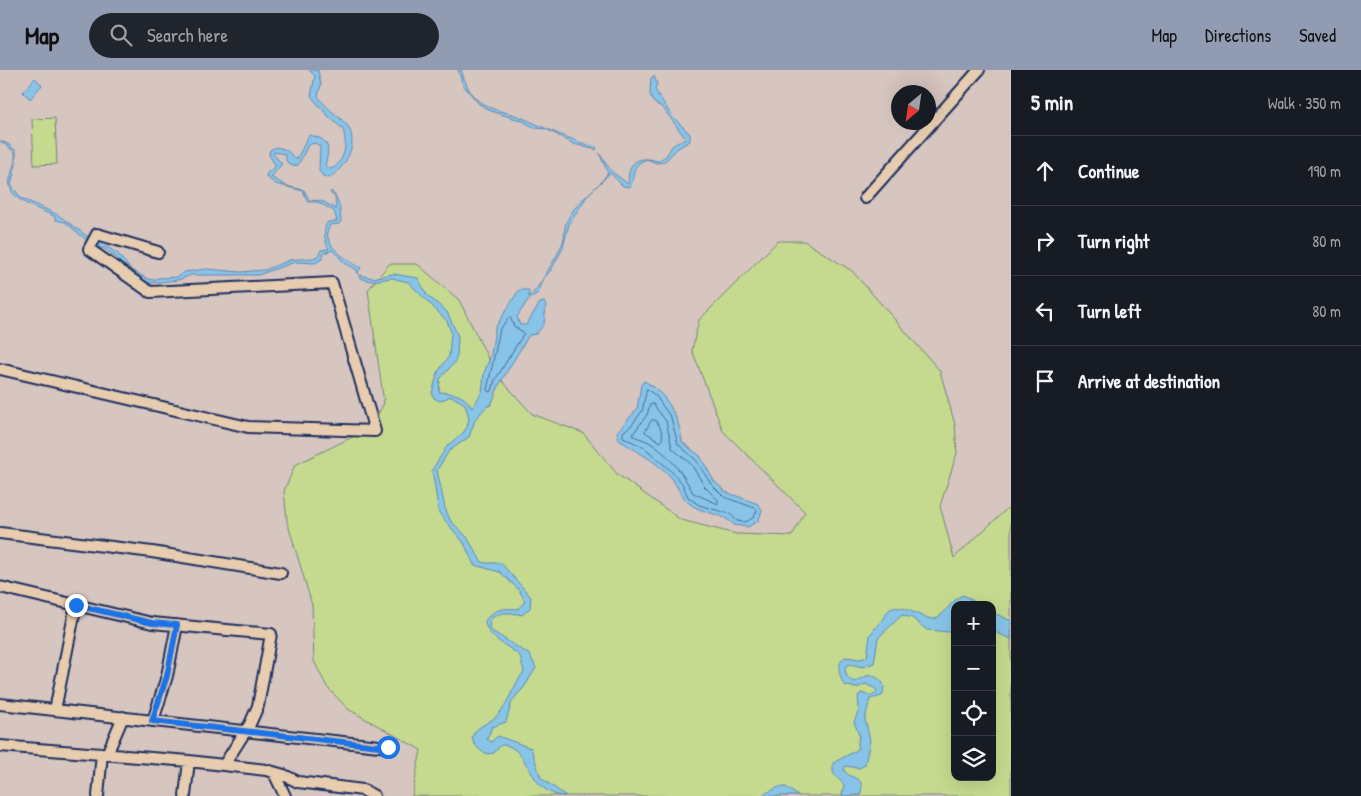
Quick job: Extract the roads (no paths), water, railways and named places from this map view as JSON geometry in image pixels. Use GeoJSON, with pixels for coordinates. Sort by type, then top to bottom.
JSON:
{"type":"FeatureCollection","features":[{"type":"Feature","properties":{"kind":"street"},"geometry":{"type":"LineString","coordinates":[[865,198],[979,70]]}},
{"type":"Feature","properties":{"kind":"street"},"geometry":{"type":"LineString","coordinates":[[0,369],[248,427],[375,431],[332,283],[150,292],[88,249],[97,234],[158,252]]}},
{"type":"Feature","properties":{"kind":"street"},"geometry":{"type":"LineString","coordinates":[[0,533],[152,552],[281,573]]}},
{"type":"Feature","properties":{"kind":"street"},"geometry":{"type":"LineString","coordinates":[[0,587],[152,623],[272,634],[258,706],[224,765]]}},
{"type":"Feature","properties":{"kind":"street"},"geometry":{"type":"LineString","coordinates":[[54,710],[76,605]]}},
{"type":"Feature","properties":{"kind":"street"},"geometry":{"type":"LineString","coordinates":[[152,721],[167,676],[177,625]]}},
{"type":"Feature","properties":{"kind":"street"},"geometry":{"type":"LineString","coordinates":[[0,704],[388,747]]}},
{"type":"Feature","properties":{"kind":"street"},"geometry":{"type":"LineString","coordinates":[[98,796],[105,754],[123,717]]}},
{"type":"Feature","properties":{"kind":"street"},"geometry":{"type":"LineString","coordinates":[[0,746],[224,765],[284,774],[298,782],[363,790],[374,796]]}},
{"type":"Feature","properties":{"kind":"street"},"geometry":{"type":"LineString","coordinates":[[185,796],[188,761]]}},
{"type":"Feature","properties":{"kind":"street"},"geometry":{"type":"LineString","coordinates":[[274,773],[284,796]]}},
{"type":"Feature","properties":{"kind":"water"},"geometry":{"type":"Polygon","coordinates":[[[309,70],[318,70],[321,85],[318,96],[346,124],[350,131],[352,139],[349,154],[341,168],[329,178],[323,176],[319,171],[320,146],[315,143],[308,145],[298,165],[292,166],[287,162],[285,154],[274,152],[273,154],[282,164],[271,177],[286,186],[304,190],[309,200],[322,201],[336,209],[335,197],[330,193],[331,191],[334,194],[339,205],[341,221],[339,224],[330,225],[328,239],[336,251],[361,268],[358,272],[359,275],[373,278],[393,274],[418,278],[427,295],[447,312],[458,336],[455,362],[440,379],[439,392],[462,397],[472,408],[482,392],[484,373],[491,355],[495,328],[519,290],[529,290],[529,297],[536,289],[561,247],[564,240],[566,223],[570,215],[587,196],[569,224],[563,248],[551,270],[544,278],[539,292],[528,300],[517,317],[520,325],[526,325],[540,303],[544,302],[546,305],[544,324],[536,334],[529,335],[500,383],[491,405],[486,407],[475,420],[469,437],[449,451],[437,470],[445,508],[450,520],[467,537],[481,561],[485,563],[501,563],[531,597],[530,608],[522,615],[504,613],[490,620],[489,627],[492,631],[530,655],[536,668],[525,686],[512,701],[506,722],[492,727],[487,739],[491,742],[498,736],[531,748],[541,778],[566,796],[553,794],[543,788],[518,753],[511,747],[501,745],[494,753],[490,754],[478,748],[472,739],[476,731],[494,719],[501,711],[524,672],[520,656],[489,632],[485,621],[496,611],[518,609],[525,601],[519,590],[500,572],[474,565],[464,543],[439,513],[432,470],[448,445],[463,433],[469,418],[465,404],[451,396],[440,401],[434,398],[432,393],[438,372],[449,356],[451,332],[447,321],[408,282],[392,278],[371,281],[360,278],[356,269],[346,264],[332,250],[324,253],[322,259],[315,263],[295,262],[258,275],[191,275],[178,280],[149,283],[127,272],[118,259],[105,249],[94,246],[98,241],[118,254],[131,270],[154,280],[177,277],[185,272],[206,269],[241,272],[265,270],[290,260],[313,258],[318,256],[321,250],[329,249],[325,239],[325,228],[328,222],[337,221],[334,211],[318,202],[308,202],[303,191],[276,184],[266,177],[267,173],[276,166],[269,155],[270,150],[276,147],[287,150],[297,159],[309,135],[321,139],[327,145],[328,154],[325,165],[329,169],[334,168],[341,159],[345,145],[343,129],[328,116],[311,96],[315,76],[309,70]]]}},
{"type":"Feature","properties":{"kind":"water"},"geometry":{"type":"Polygon","coordinates":[[[458,70],[461,70],[466,84],[475,98],[486,106],[519,116],[560,135],[597,148],[596,150],[574,144],[546,129],[535,128],[523,121],[491,111],[479,104],[463,85],[458,70]]]}},
{"type":"Feature","properties":{"kind":"water"},"geometry":{"type":"Polygon","coordinates":[[[654,76],[657,84],[655,90],[672,116],[690,134],[690,141],[678,148],[664,162],[656,163],[647,159],[658,161],[666,156],[673,145],[686,139],[663,108],[653,102],[650,94],[651,78],[654,76]]]}},
{"type":"Feature","properties":{"kind":"water"},"geometry":{"type":"Polygon","coordinates":[[[35,78],[42,85],[30,99],[23,92],[35,78]]]}},
{"type":"Feature","properties":{"kind":"water"},"geometry":{"type":"Polygon","coordinates":[[[0,141],[8,144],[16,151],[16,164],[11,185],[21,198],[58,215],[91,239],[89,242],[65,222],[56,220],[54,216],[25,203],[13,193],[10,186],[10,179],[15,152],[0,141]]]}},
{"type":"Feature","properties":{"kind":"water"},"geometry":{"type":"Polygon","coordinates":[[[599,153],[611,171],[628,184],[631,167],[637,161],[647,159],[635,168],[630,187],[623,186],[610,173],[598,185],[608,173],[599,153]]]}},
{"type":"Feature","properties":{"kind":"water"},"geometry":{"type":"Polygon","coordinates":[[[644,381],[659,391],[665,398],[675,415],[682,442],[700,456],[714,481],[726,492],[758,504],[762,510],[759,520],[748,527],[734,525],[720,516],[693,506],[685,499],[667,473],[650,459],[619,440],[617,432],[637,409],[641,385],[644,381]]]}},
{"type":"Feature","properties":{"kind":"water"},"geometry":{"type":"Polygon","coordinates":[[[963,595],[973,601],[955,601],[963,595]]]}},
{"type":"Feature","properties":{"kind":"water"},"geometry":{"type":"Polygon","coordinates":[[[951,605],[950,632],[927,630],[912,618],[902,615],[878,638],[874,663],[863,667],[849,664],[845,667],[847,676],[852,681],[854,682],[869,675],[880,680],[884,688],[882,696],[870,699],[865,719],[870,740],[865,765],[859,768],[845,766],[844,770],[862,784],[860,795],[842,796],[844,785],[833,773],[833,763],[857,750],[859,735],[854,722],[859,710],[858,696],[861,693],[871,696],[877,693],[876,689],[866,684],[856,688],[844,685],[839,670],[840,663],[845,657],[860,659],[867,657],[870,635],[890,609],[901,608],[935,619],[951,605]]]}},
{"type":"Feature","properties":{"kind":"water"},"geometry":{"type":"Polygon","coordinates":[[[996,614],[1011,621],[1011,639],[996,633],[996,614]]]}},
{"type":"Feature","properties":{"kind":"water"},"geometry":{"type":"Polygon","coordinates":[[[779,787],[786,787],[798,796],[760,796],[779,787]]]}}]}
